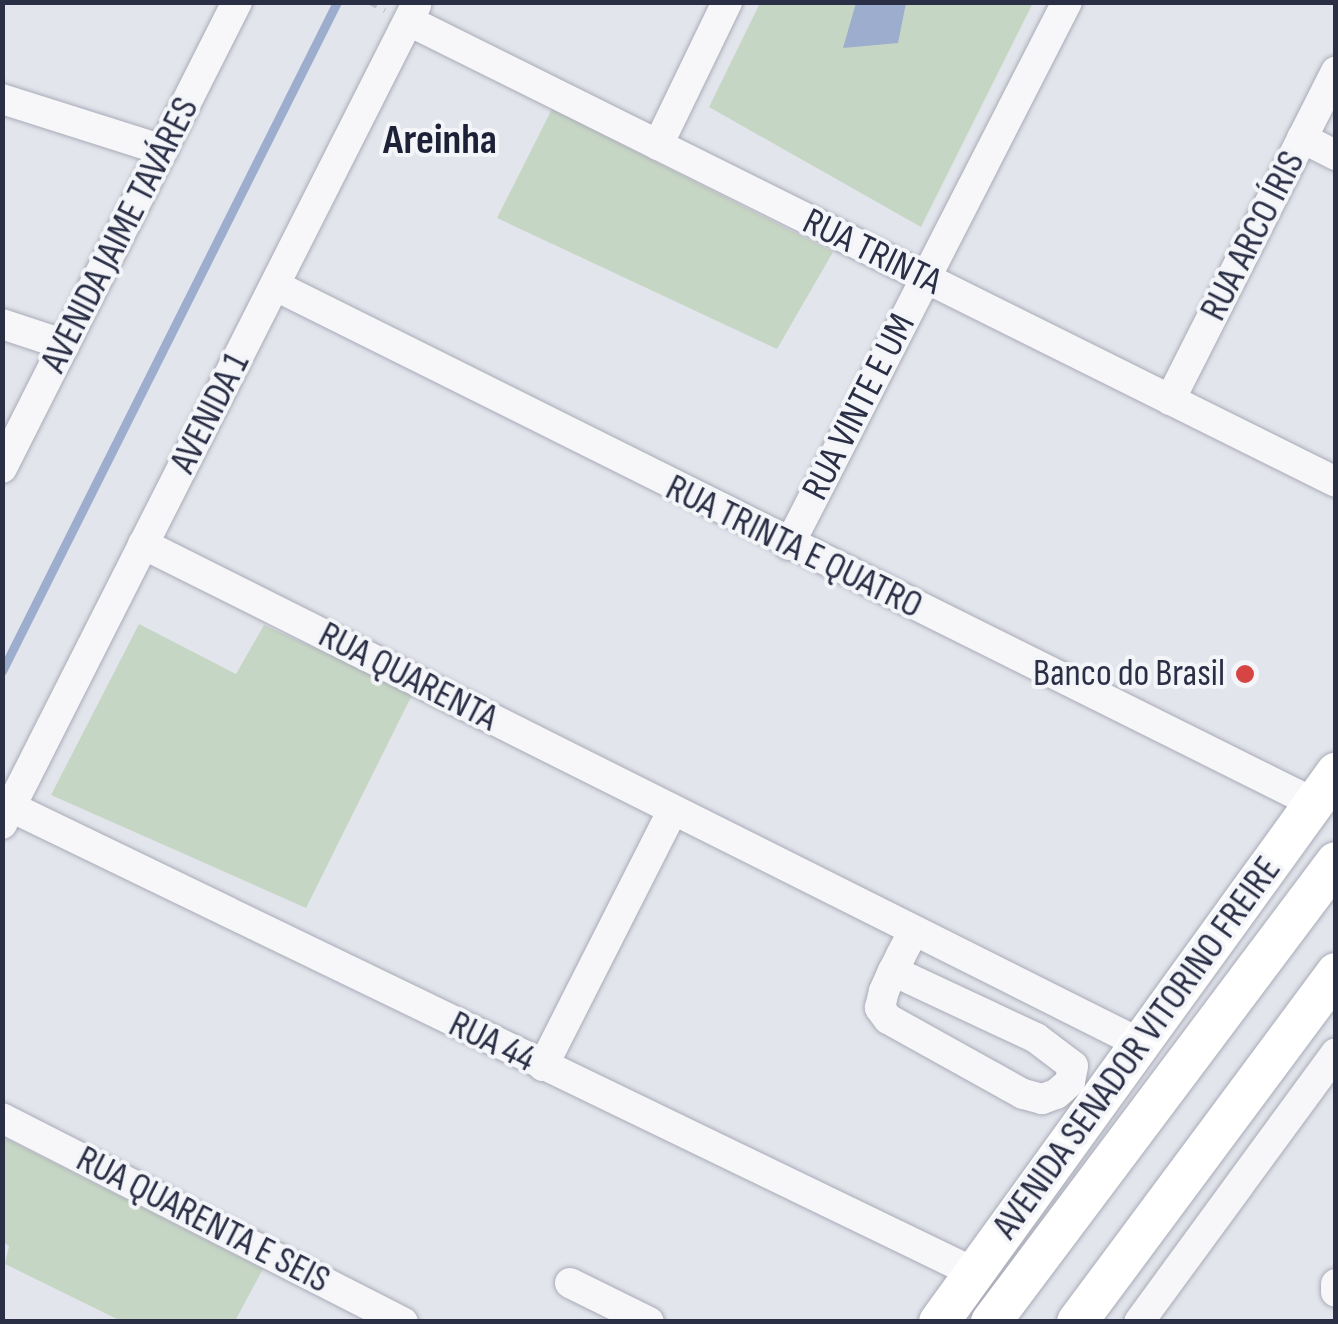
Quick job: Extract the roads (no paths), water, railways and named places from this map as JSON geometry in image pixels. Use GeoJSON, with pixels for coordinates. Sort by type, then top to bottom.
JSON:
{"type":"FeatureCollection","features":[{"type":"Feature","properties":{"kind":"main road","name":"AVENIDA SENADOR VITORINO FREIRE"},"geometry":{"type":"LineString","coordinates":[[939,1322],[1139,1043],[1328,797]]}},
{"type":"Feature","properties":{"kind":"main road","name":"AVENIDA SENADOR VITORINO FREIRE"},"geometry":{"type":"LineString","coordinates":[[991,1322],[1336,862]]}},
{"type":"Feature","properties":{"kind":"main road"},"geometry":{"type":"LineString","coordinates":[[975,1272],[1063,1297],[1079,1319],[1336,973]]}},
{"type":"Feature","properties":{"kind":"street","name":"AVENIDA JAIME TAVÁRES"},"geometry":{"type":"LineString","coordinates":[[2,468],[237,2]]}},
{"type":"Feature","properties":{"kind":"street"},"geometry":{"type":"LineString","coordinates":[[658,145],[727,2]]}},
{"type":"Feature","properties":{"kind":"street","name":"RUA VINTE E UM"},"geometry":{"type":"LineString","coordinates":[[790,545],[924,278],[1001,138],[1067,2]]}},
{"type":"Feature","properties":{"kind":"street","name":"RUA TRINTA"},"geometry":{"type":"LineString","coordinates":[[413,12],[658,145],[1336,482]]}},
{"type":"Feature","properties":{"kind":"street","name":"AVENIDA 1"},"geometry":{"type":"LineString","coordinates":[[7,816],[413,12]]}},
{"type":"Feature","properties":{"kind":"street","name":"RUA ARCO ÍRIS"},"geometry":{"type":"LineString","coordinates":[[1170,400],[1336,72]]}},
{"type":"Feature","properties":{"kind":"street"},"geometry":{"type":"LineString","coordinates":[[2,99],[163,150]]}},
{"type":"Feature","properties":{"kind":"street"},"geometry":{"type":"LineString","coordinates":[[1302,138],[1336,155]]}},
{"type":"Feature","properties":{"kind":"street","name":"RUA TRINTA E QUATRO"},"geometry":{"type":"LineString","coordinates":[[276,286],[790,545],[1328,797]]}},
{"type":"Feature","properties":{"kind":"street"},"geometry":{"type":"LineString","coordinates":[[2,324],[65,344]]}},
{"type":"Feature","properties":{"kind":"street","name":"RUA QUARENTA"},"geometry":{"type":"LineString","coordinates":[[143,544],[1139,1043]]}},
{"type":"Feature","properties":{"kind":"street"},"geometry":{"type":"LineString","coordinates":[[543,1066],[673,810]]}},
{"type":"Feature","properties":{"kind":"street","name":"RUA 44"},"geometry":{"type":"LineString","coordinates":[[7,816],[975,1272]]}},
{"type":"Feature","properties":{"kind":"street"},"geometry":{"type":"LineString","coordinates":[[893,971],[1036,1038],[1073,1066],[1070,1082],[1042,1099],[1023,1094],[910,1033],[880,1008],[893,971],[914,931]]}},
{"type":"Feature","properties":{"kind":"street"},"geometry":{"type":"LineString","coordinates":[[1139,1322],[1336,1053]]}},
{"type":"Feature","properties":{"kind":"street","name":"RUA QUARENTA E SEIS"},"geometry":{"type":"LineString","coordinates":[[2,1118],[403,1322]]}},
{"type":"Feature","properties":{"kind":"street"},"geometry":{"type":"LineString","coordinates":[[570,1283],[649,1322]]}},
{"type":"Feature","properties":{"kind":"water"},"geometry":{"type":"Polygon","coordinates":[[[856,3],[906,3],[898,43],[843,48],[856,3]]]}},
{"type":"Feature","properties":{"kind":"waterway"},"geometry":{"type":"LineString","coordinates":[[2,671],[337,2]]}},
{"type":"Feature","properties":{"kind":"place","name":"Banco do Brasil"},"geometry":{"type":"Point","coordinates":[1245,674]}},
{"type":"Feature","properties":{"kind":"district","name":"Areinha"},"geometry":{"type":"Point","coordinates":[440,141]}}]}
